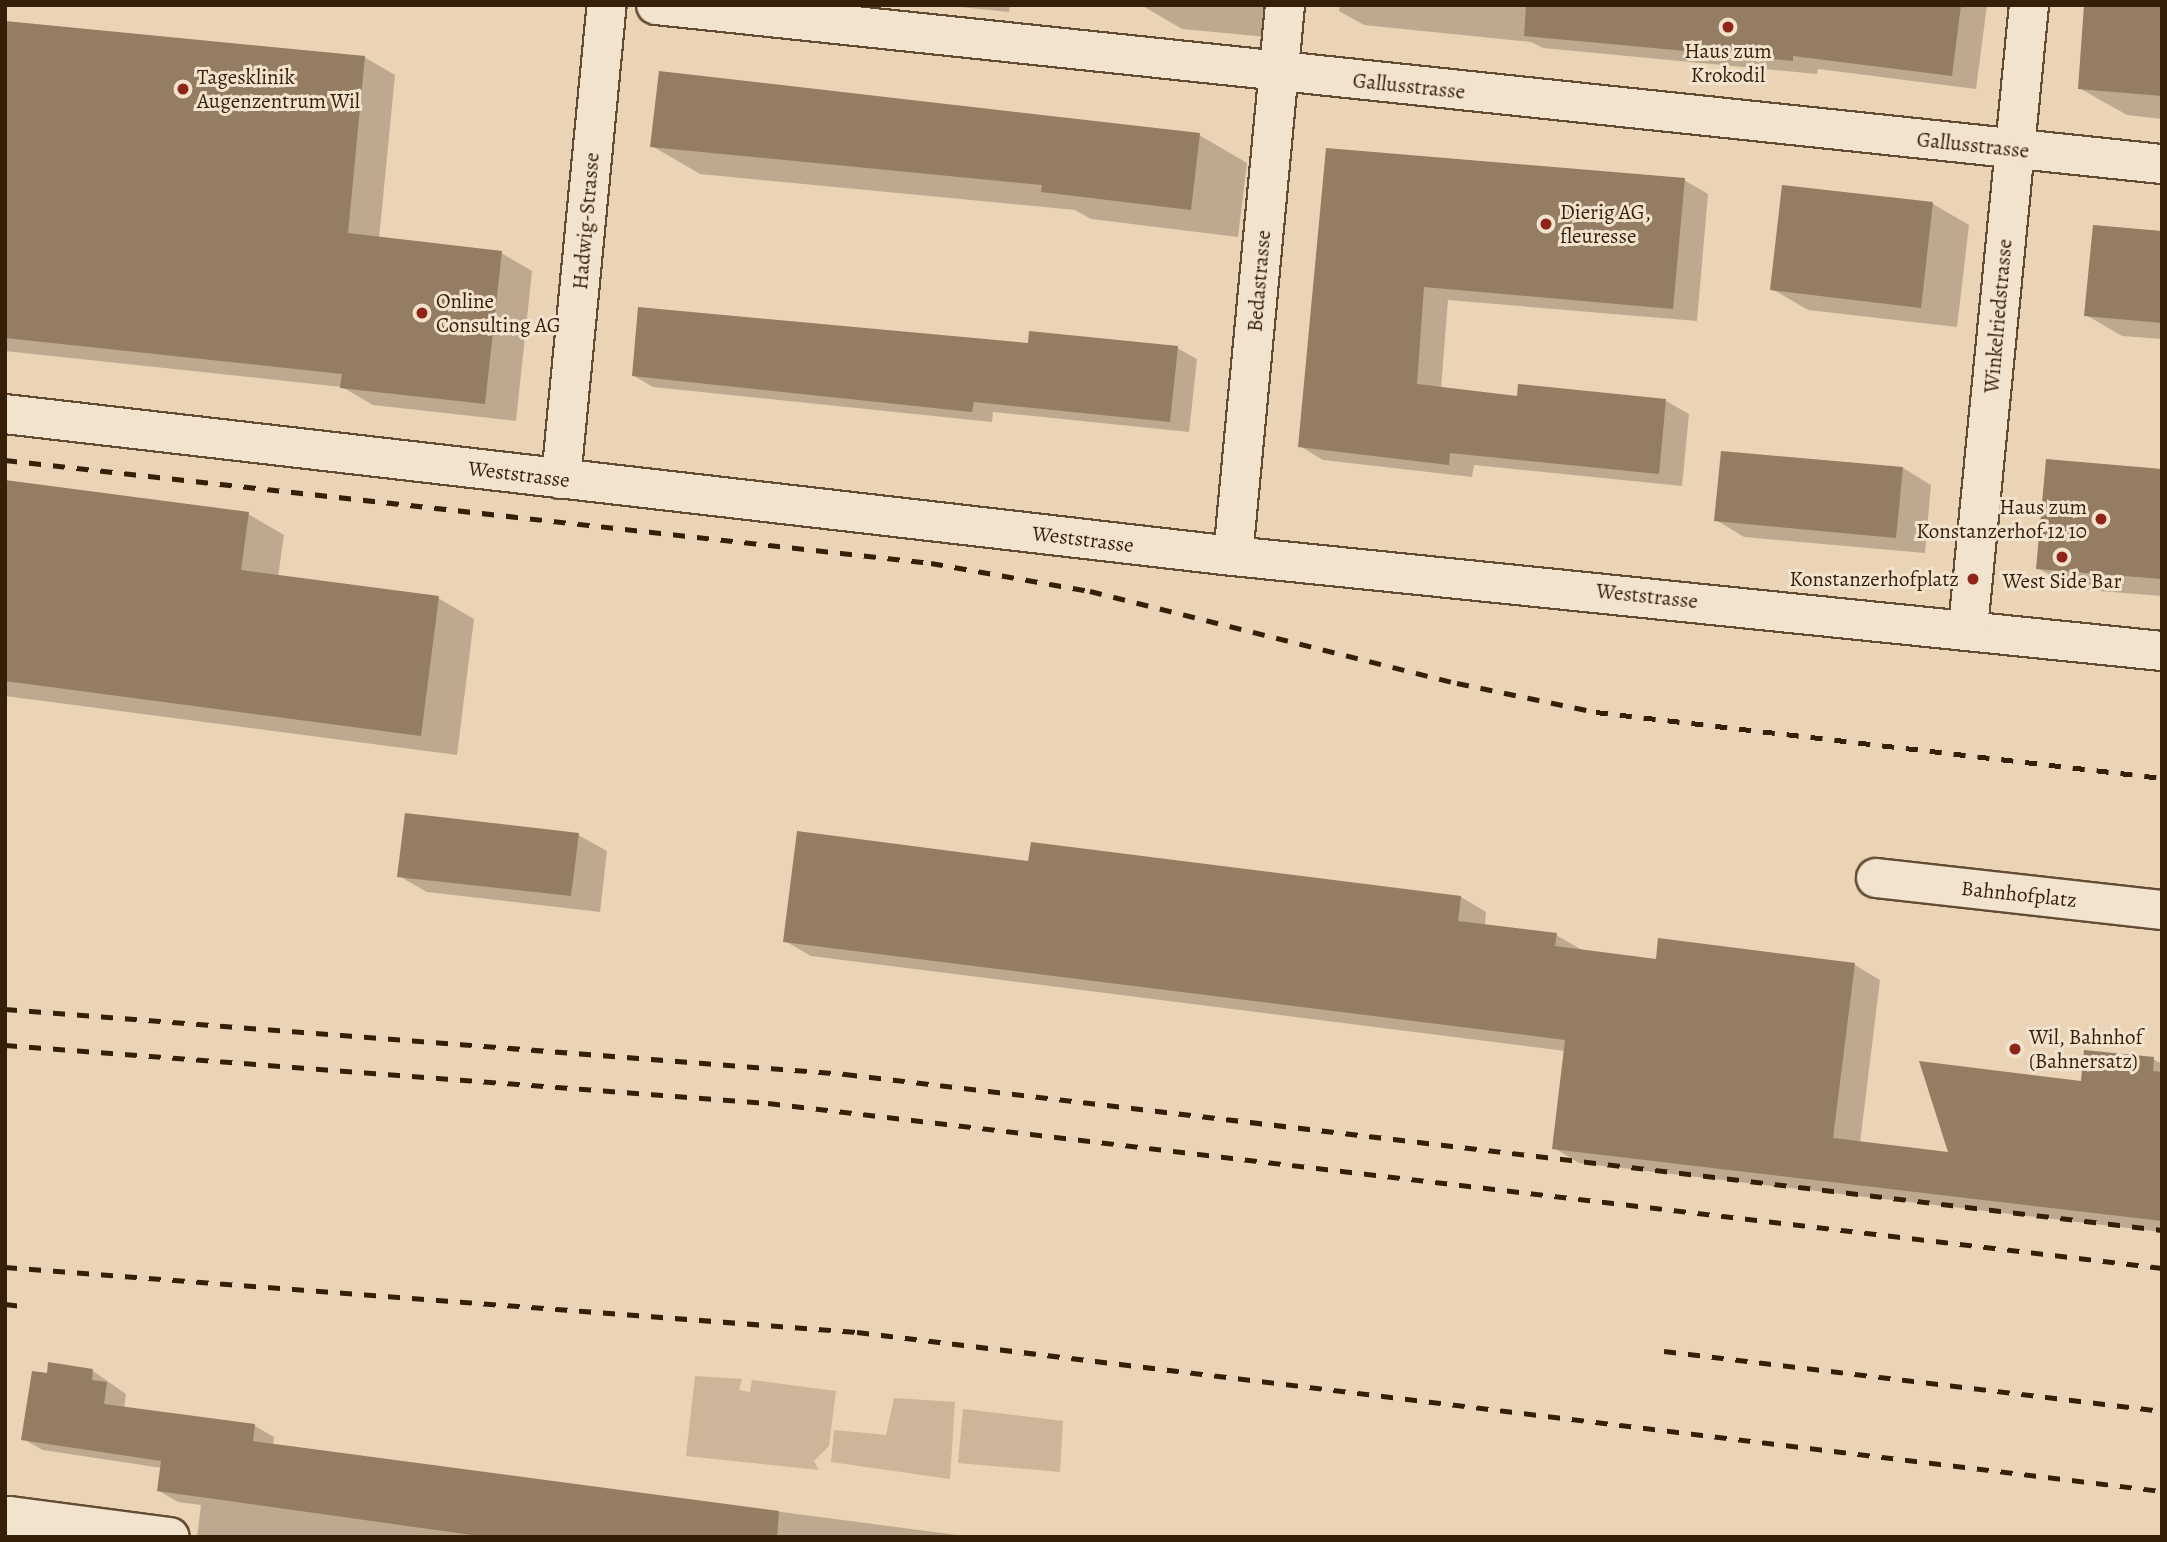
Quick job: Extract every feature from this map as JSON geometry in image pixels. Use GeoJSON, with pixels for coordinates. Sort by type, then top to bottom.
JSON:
{"type":"FeatureCollection","features":[{"type":"Feature","properties":{"kind":"street","name":"Hadwig-Strasse"},"geometry":{"type":"LineString","coordinates":[[561,479],[607,5]]}},
{"type":"Feature","properties":{"kind":"street","name":"Gallusstrasse"},"geometry":{"type":"LineString","coordinates":[[656,5],[1279,73],[2162,164]]}},
{"type":"Feature","properties":{"kind":"street","name":"Bedastrasse"},"geometry":{"type":"LineString","coordinates":[[1233,556],[1285,5]]}},
{"type":"Feature","properties":{"kind":"street","name":"Winkelriedstrasse"},"geometry":{"type":"LineString","coordinates":[[1969,628],[2029,5]]}},
{"type":"Feature","properties":{"kind":"street","name":"Weststrasse"},"geometry":{"type":"LineString","coordinates":[[5,414],[1233,556],[1969,628],[2162,650]]}},
{"type":"Feature","properties":{"kind":"street","name":"Bahnhofplatz"},"geometry":{"type":"LineString","coordinates":[[1876,878],[2162,910]]}},
{"type":"Feature","properties":{"kind":"street"},"geometry":{"type":"LineString","coordinates":[[8,1521],[170,1537]]}},
{"type":"Feature","properties":{"kind":"shaded area"},"geometry":{"type":"Polygon","coordinates":[[[695,1376],[742,1379],[739,1390],[750,1392],[752,1380],[836,1391],[829,1446],[814,1461],[819,1470],[686,1456],[695,1376]]]}},
{"type":"Feature","properties":{"kind":"shaded area"},"geometry":{"type":"Polygon","coordinates":[[[894,1398],[955,1402],[950,1479],[831,1462],[834,1430],[886,1435],[894,1398]]]}},
{"type":"Feature","properties":{"kind":"shaded area"},"geometry":{"type":"Polygon","coordinates":[[[963,1409],[1063,1421],[1060,1472],[958,1463],[963,1409]]]}},
{"type":"Feature","properties":{"kind":"building"},"geometry":{"type":"Polygon","coordinates":[[[1526,5],[1961,5],[1952,76],[1793,56],[1793,61],[1524,36],[1526,5]]]}},
{"type":"Feature","properties":{"kind":"building"},"geometry":{"type":"Polygon","coordinates":[[[2084,5],[2162,5],[2162,96],[2078,89],[2084,5]]]}},
{"type":"Feature","properties":{"kind":"building"},"geometry":{"type":"Polygon","coordinates":[[[5,21],[365,56],[348,233],[502,251],[485,404],[340,388],[342,374],[5,338],[5,21]]]}},
{"type":"Feature","properties":{"kind":"building"},"geometry":{"type":"Polygon","coordinates":[[[659,71],[1200,133],[1191,210],[1041,192],[1042,185],[650,147],[659,71]]]}},
{"type":"Feature","properties":{"kind":"building"},"geometry":{"type":"Polygon","coordinates":[[[1326,148],[1685,178],[1673,309],[1424,287],[1417,384],[1517,396],[1518,384],[1666,399],[1659,474],[1450,453],[1449,465],[1298,447],[1326,148]]]}},
{"type":"Feature","properties":{"kind":"building"},"geometry":{"type":"Polygon","coordinates":[[[1782,185],[1933,202],[1921,308],[1770,290],[1782,185]]]}},
{"type":"Feature","properties":{"kind":"building"},"geometry":{"type":"Polygon","coordinates":[[[2093,225],[2162,231],[2162,323],[2084,316],[2093,225]]]}},
{"type":"Feature","properties":{"kind":"building"},"geometry":{"type":"Polygon","coordinates":[[[638,307],[1028,343],[1029,331],[1178,346],[1170,422],[974,402],[972,412],[632,376],[638,307]]]}},
{"type":"Feature","properties":{"kind":"building"},"geometry":{"type":"Polygon","coordinates":[[[1721,451],[1903,467],[1896,538],[1714,521],[1721,451]]]}},
{"type":"Feature","properties":{"kind":"building","name":"Haus zum Konstanzerhof 12 10"},"geometry":{"type":"Polygon","coordinates":[[[2046,459],[2162,469],[2162,579],[2036,569],[2046,459]]]}},
{"type":"Feature","properties":{"kind":"building"},"geometry":{"type":"Polygon","coordinates":[[[5,480],[249,512],[241,570],[439,596],[421,736],[5,681],[5,480]]]}},
{"type":"Feature","properties":{"kind":"building"},"geometry":{"type":"Polygon","coordinates":[[[405,813],[579,833],[571,896],[397,877],[405,813]]]}},
{"type":"Feature","properties":{"kind":"building"},"geometry":{"type":"Polygon","coordinates":[[[797,831],[1028,861],[1031,842],[1461,896],[1458,921],[1557,933],[1555,946],[1656,959],[1658,938],[1855,963],[1833,1138],[1948,1152],[1919,1061],[2081,1081],[2084,1050],[2154,1057],[2153,1071],[2162,1072],[2162,1221],[1552,1149],[1565,1040],[783,942],[797,831]]]}},
{"type":"Feature","properties":{"kind":"building"},"geometry":{"type":"Polygon","coordinates":[[[48,1362],[93,1369],[92,1380],[107,1382],[104,1404],[255,1424],[253,1441],[779,1511],[777,1537],[486,1537],[157,1491],[161,1461],[21,1440],[32,1371],[47,1373],[48,1362]]]}},
{"type":"Feature","properties":{"kind":"railway"},"geometry":{"type":"LineString","coordinates":[[5,460],[931,563],[1090,591],[1457,683],[1596,712],[2162,778]]}},
{"type":"Feature","properties":{"kind":"railway"},"geometry":{"type":"LineString","coordinates":[[5,1009],[845,1074],[2162,1230]]}},
{"type":"Feature","properties":{"kind":"railway"},"geometry":{"type":"LineString","coordinates":[[5,1045],[768,1103],[2162,1268]]}},
{"type":"Feature","properties":{"kind":"railway"},"geometry":{"type":"LineString","coordinates":[[5,1267],[857,1332],[2162,1491]]}},
{"type":"Feature","properties":{"kind":"railway"},"geometry":{"type":"LineString","coordinates":[[5,1304],[22,1306]]}},
{"type":"Feature","properties":{"kind":"railway"},"geometry":{"type":"LineString","coordinates":[[1664,1351],[2162,1411]]}},
{"type":"Feature","properties":{"kind":"place","name":"Haus zum Krokodil"},"geometry":{"type":"Point","coordinates":[1728,27]}},
{"type":"Feature","properties":{"kind":"place","name":"Tagesklinik Augenzentrum Wil"},"geometry":{"type":"Point","coordinates":[183,89]}},
{"type":"Feature","properties":{"kind":"place","name":"Dierig AG, fleuresse"},"geometry":{"type":"Point","coordinates":[1546,224]}},
{"type":"Feature","properties":{"kind":"place","name":"Online Consulting AG"},"geometry":{"type":"Point","coordinates":[422,313]}},
{"type":"Feature","properties":{"kind":"place","name":"Haus zum Konstanzerhof 12 10"},"geometry":{"type":"Point","coordinates":[2101,519]}},
{"type":"Feature","properties":{"kind":"place","name":"West Side Bar"},"geometry":{"type":"Point","coordinates":[2062,557]}},
{"type":"Feature","properties":{"kind":"place","name":"Konstanzerhofplatz"},"geometry":{"type":"Point","coordinates":[1973,579]}},
{"type":"Feature","properties":{"kind":"place","name":"Wil, Bahnhof (Bahnersatz)"},"geometry":{"type":"Point","coordinates":[2015,1049]}}]}
